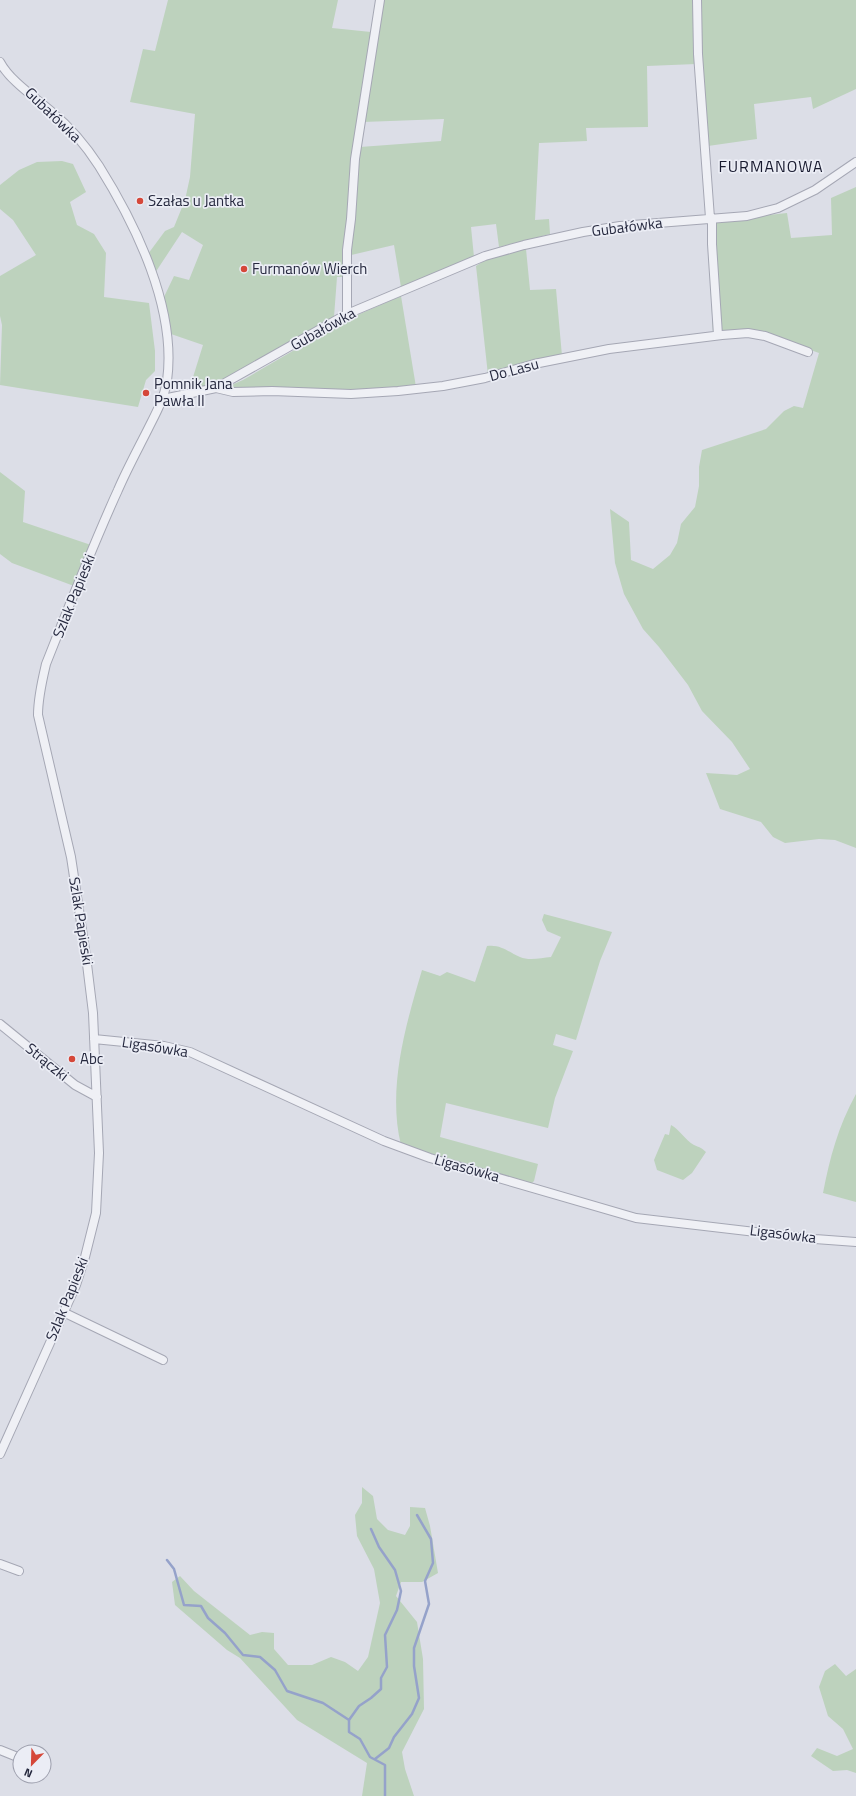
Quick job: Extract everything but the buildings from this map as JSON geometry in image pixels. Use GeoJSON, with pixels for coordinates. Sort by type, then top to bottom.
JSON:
{"type":"FeatureCollection","features":[{"type":"Feature","properties":{"kind":"street"},"geometry":{"type":"LineString","coordinates":[[347,314],[347,250],[351,219],[355,159],[380,0]]}},
{"type":"Feature","properties":{"kind":"street"},"geometry":{"type":"LineString","coordinates":[[697,0],[698,54],[711,218],[718,336]]}},
{"type":"Feature","properties":{"kind":"street","name":"Gubałówka"},"geometry":{"type":"LineString","coordinates":[[0,62],[3,68],[26,90],[63,121],[90,152],[116,194],[136,234],[164,315],[168,364],[163,399],[216,388],[347,314],[485,256],[524,245],[620,226],[747,216],[778,208],[816,190],[856,162]]}},
{"type":"Feature","properties":{"kind":"street","name":"Do Lasu"},"geometry":{"type":"LineString","coordinates":[[216,388],[233,392],[272,391],[350,394],[428,388],[485,378],[534,364],[610,350],[748,333],[765,336],[808,352]]}},
{"type":"Feature","properties":{"kind":"street","name":"Szlak Papieski"},"geometry":{"type":"LineString","coordinates":[[0,1454],[76,1285],[96,1213],[99,1153],[93,1013],[71,857],[41,727],[38,702],[46,664],[59,631],[118,490],[163,399]]}},
{"type":"Feature","properties":{"kind":"street","name":"Strączki"},"geometry":{"type":"LineString","coordinates":[[0,1024],[76,1085],[97,1097]]}},
{"type":"Feature","properties":{"kind":"street","name":"Ligasówka"},"geometry":{"type":"LineString","coordinates":[[94,1039],[164,1046],[190,1052],[384,1142],[430,1158],[636,1218],[815,1239],[856,1242]]}},
{"type":"Feature","properties":{"kind":"street"},"geometry":{"type":"LineString","coordinates":[[64,1312],[163,1360]]}},
{"type":"Feature","properties":{"kind":"street"},"geometry":{"type":"LineString","coordinates":[[0,1564],[19,1571]]}},
{"type":"Feature","properties":{"kind":"street"},"geometry":{"type":"LineString","coordinates":[[0,1750],[12,1755]]}},
{"type":"Feature","properties":{"kind":"green space"},"geometry":{"type":"Polygon","coordinates":[[[168,0],[338,0],[332,28],[371,32],[344,277],[337,277],[334,317],[246,370],[208,385],[189,390],[203,345],[171,334],[163,299],[174,276],[189,280],[203,245],[182,232],[155,273],[148,254],[165,231],[174,227],[185,200],[190,177],[195,114],[130,102],[143,49],[155,51],[168,0]]]}},
{"type":"Feature","properties":{"kind":"green space"},"geometry":{"type":"Polygon","coordinates":[[[383,0],[695,0],[696,64],[647,66],[648,127],[586,128],[587,141],[539,143],[535,220],[549,219],[550,234],[499,247],[496,224],[471,227],[474,257],[401,287],[394,245],[347,256],[360,147],[441,141],[444,119],[363,122],[383,0]]]}},
{"type":"Feature","properties":{"kind":"green space"},"geometry":{"type":"Polygon","coordinates":[[[700,0],[856,0],[856,89],[813,109],[811,97],[754,104],[757,139],[708,146],[701,55],[700,0]]]}},
{"type":"Feature","properties":{"kind":"green space"},"geometry":{"type":"Polygon","coordinates":[[[62,161],[73,164],[86,192],[70,202],[77,225],[94,234],[106,253],[104,297],[149,303],[155,351],[155,371],[146,380],[138,407],[0,385],[2,325],[0,316],[0,276],[36,255],[13,220],[0,209],[0,185],[19,170],[37,162],[62,161]]]}},
{"type":"Feature","properties":{"kind":"green space"},"geometry":{"type":"Polygon","coordinates":[[[856,187],[856,848],[835,840],[819,839],[785,843],[773,837],[761,822],[720,809],[706,773],[737,775],[750,769],[732,742],[702,711],[688,685],[643,629],[624,594],[615,563],[610,509],[629,522],[631,560],[653,569],[670,555],[677,543],[681,524],[695,507],[699,486],[699,467],[702,450],[766,429],[784,411],[794,406],[803,408],[819,353],[766,334],[713,334],[707,222],[787,213],[791,238],[832,235],[831,198],[856,187]]]}},
{"type":"Feature","properties":{"kind":"green space"},"geometry":{"type":"Polygon","coordinates":[[[526,249],[530,290],[556,289],[562,356],[488,375],[476,266],[487,259],[526,249]]]}},
{"type":"Feature","properties":{"kind":"green space"},"geometry":{"type":"Polygon","coordinates":[[[401,296],[416,387],[375,391],[229,388],[229,386],[243,380],[346,320],[401,296]]]}},
{"type":"Feature","properties":{"kind":"green space"},"geometry":{"type":"Polygon","coordinates":[[[0,472],[25,491],[23,522],[91,545],[74,586],[12,563],[0,554],[0,472]]]}},
{"type":"Feature","properties":{"kind":"green space"},"geometry":{"type":"Polygon","coordinates":[[[544,914],[612,932],[600,961],[576,1040],[556,1034],[553,1045],[573,1051],[555,1098],[548,1128],[446,1103],[440,1137],[538,1164],[534,1181],[532,1183],[483,1170],[401,1145],[397,1123],[397,1079],[400,1056],[410,1012],[422,970],[440,976],[447,972],[475,982],[487,946],[500,947],[527,959],[551,957],[561,937],[547,931],[542,920],[544,914]]]}},
{"type":"Feature","properties":{"kind":"green space"},"geometry":{"type":"Polygon","coordinates":[[[856,1094],[856,1202],[823,1193],[835,1142],[844,1118],[856,1094]]]}},
{"type":"Feature","properties":{"kind":"green space"},"geometry":{"type":"Polygon","coordinates":[[[671,1125],[691,1143],[706,1152],[692,1173],[683,1180],[657,1170],[654,1160],[665,1134],[669,1135],[671,1125]]]}},
{"type":"Feature","properties":{"kind":"green space"},"geometry":{"type":"Polygon","coordinates":[[[362,1487],[373,1496],[377,1519],[388,1530],[405,1535],[410,1526],[410,1507],[425,1508],[430,1526],[438,1573],[422,1582],[401,1582],[396,1596],[417,1622],[423,1659],[424,1709],[402,1752],[405,1769],[414,1796],[362,1796],[367,1763],[297,1720],[240,1658],[227,1650],[175,1605],[172,1582],[180,1576],[194,1591],[250,1635],[262,1632],[274,1633],[274,1649],[288,1665],[312,1665],[331,1657],[345,1662],[358,1671],[368,1657],[380,1603],[374,1569],[357,1536],[355,1515],[362,1503],[362,1487]]]}},
{"type":"Feature","properties":{"kind":"green space"},"geometry":{"type":"Polygon","coordinates":[[[835,1664],[846,1676],[856,1669],[856,1773],[847,1770],[833,1771],[811,1756],[817,1748],[837,1756],[853,1749],[843,1729],[828,1716],[819,1687],[825,1671],[835,1664]]]}},
{"type":"Feature","properties":{"kind":"waterway"},"geometry":{"type":"LineString","coordinates":[[375,1759],[389,1748],[394,1737],[412,1714],[419,1698],[414,1666],[414,1648],[429,1604],[425,1581],[433,1563],[431,1539],[417,1515]]}},
{"type":"Feature","properties":{"kind":"waterway"},"geometry":{"type":"LineString","coordinates":[[349,1720],[359,1706],[381,1689],[381,1678],[387,1667],[385,1635],[397,1610],[401,1591],[395,1570],[379,1547],[371,1529]]}},
{"type":"Feature","properties":{"kind":"waterway"},"geometry":{"type":"LineString","coordinates":[[167,1560],[174,1569],[184,1605],[201,1606],[208,1618],[225,1633],[243,1655],[260,1657],[275,1670],[287,1691],[323,1703],[349,1720],[349,1732],[360,1739],[370,1757],[385,1765],[385,1796]]}},
{"type":"Feature","properties":{"kind":"place","name":"Szałas u Jantka"},"geometry":{"type":"Point","coordinates":[140,201]}},
{"type":"Feature","properties":{"kind":"place","name":"Furmanów Wierch"},"geometry":{"type":"Point","coordinates":[244,269]}},
{"type":"Feature","properties":{"kind":"place","name":"Pomnik Jana Pawła II"},"geometry":{"type":"Point","coordinates":[146,393]}},
{"type":"Feature","properties":{"kind":"place","name":"Abc"},"geometry":{"type":"Point","coordinates":[72,1059]}},
{"type":"Feature","properties":{"kind":"district","name":"FURMANOWA"},"geometry":{"type":"Point","coordinates":[771,166]}}]}
